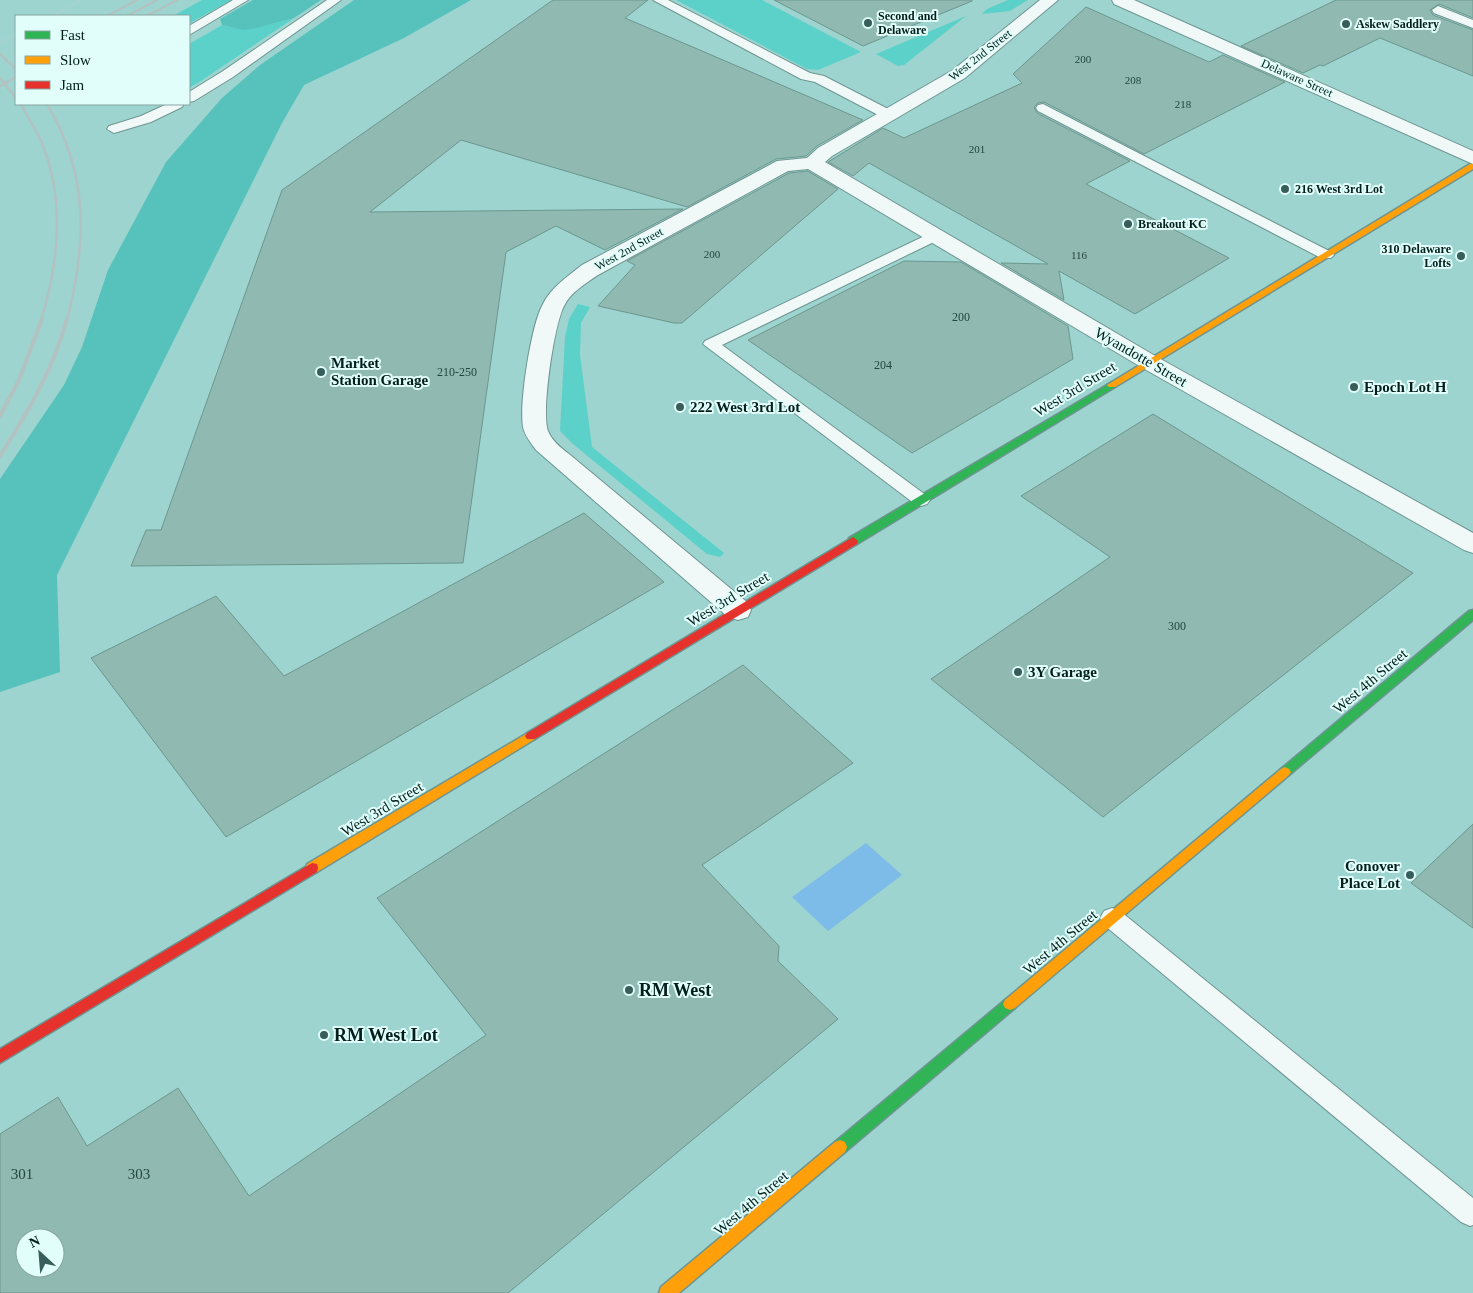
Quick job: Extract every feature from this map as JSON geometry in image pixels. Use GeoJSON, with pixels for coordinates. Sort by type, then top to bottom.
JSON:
{"type":"FeatureCollection","features":[{"type":"Feature","properties":{"kind":"street","name":"West 2nd Street"},"geometry":{"type":"LineString","coordinates":[[738,610],[560,460],[540,438],[535,428],[534,410],[549,313],[565,291],[590,270],[784,165],[812,163],[825,152],[959,74],[1050,0]]}},
{"type":"Feature","properties":{"kind":"street","name":"Delaware Street"},"geometry":{"type":"LineString","coordinates":[[1120,0],[1473,158]]}},
{"type":"Feature","properties":{"kind":"street","name":"Wyandotte Street"},"geometry":{"type":"LineString","coordinates":[[812,163],[1149,362],[1473,544]]}},
{"type":"Feature","properties":{"kind":"street","name":"West 3rd Street"},"geometry":{"type":"LineString","coordinates":[[0,1057],[1473,166]]}},
{"type":"Feature","properties":{"kind":"street","name":"West 4th Street"},"geometry":{"type":"LineString","coordinates":[[667,1293],[1473,614]]}},
{"type":"Feature","properties":{"kind":"lane"},"geometry":{"type":"LineString","coordinates":[[190,30],[242,0]]}},
{"type":"Feature","properties":{"kind":"lane"},"geometry":{"type":"LineString","coordinates":[[190,97],[228,74],[335,0]]}},
{"type":"Feature","properties":{"kind":"lane"},"geometry":{"type":"LineString","coordinates":[[659,0],[806,76],[819,79],[889,115]]}},
{"type":"Feature","properties":{"kind":"lane"},"geometry":{"type":"LineString","coordinates":[[1438,10],[1473,24]]}},
{"type":"Feature","properties":{"kind":"lane"},"geometry":{"type":"LineString","coordinates":[[114,129],[146,119],[175,105]]}},
{"type":"Feature","properties":{"kind":"lane"},"geometry":{"type":"LineString","coordinates":[[1043,108],[1326,255]]}},
{"type":"Feature","properties":{"kind":"lane"},"geometry":{"type":"LineString","coordinates":[[921,500],[711,344],[935,236]]}},
{"type":"Feature","properties":{"kind":"lane"},"geometry":{"type":"LineString","coordinates":[[1112,918],[1470,1213]]}},
{"type":"Feature","properties":{"kind":"path"},"geometry":{"type":"LineString","coordinates":[[54,15],[82,0]]}},
{"type":"Feature","properties":{"kind":"path"},"geometry":{"type":"LineString","coordinates":[[0,42],[15,34]]}},
{"type":"Feature","properties":{"kind":"shaded area"},"geometry":{"type":"Polygon","coordinates":[[[202,0],[231,0],[190,23],[190,15],[175,15],[202,0]]]}},
{"type":"Feature","properties":{"kind":"shaded area"},"geometry":{"type":"Polygon","coordinates":[[[253,0],[321,0],[294,18],[256,28],[243,30],[222,25],[220,19],[253,0]]]}},
{"type":"Feature","properties":{"kind":"shaded area"},"geometry":{"type":"Polygon","coordinates":[[[354,0],[471,0],[404,38],[304,85],[282,123],[57,575],[60,672],[0,692],[0,479],[64,385],[82,347],[108,270],[166,162],[222,98],[260,65],[354,0]]]}},
{"type":"Feature","properties":{"kind":"shaded area"},"geometry":{"type":"Polygon","coordinates":[[[676,0],[762,0],[861,52],[818,70],[807,69],[676,0]]]}},
{"type":"Feature","properties":{"kind":"shaded area"},"geometry":{"type":"Polygon","coordinates":[[[1008,0],[1028,0],[1010,11],[982,14],[987,9],[1008,0]]]}},
{"type":"Feature","properties":{"kind":"shaded area"},"geometry":{"type":"Polygon","coordinates":[[[966,16],[904,65],[898,66],[876,54],[966,16]]]}},
{"type":"Feature","properties":{"kind":"shaded area"},"geometry":{"type":"Polygon","coordinates":[[[294,18],[190,87],[190,43],[222,25],[249,28],[294,18]]]}},
{"type":"Feature","properties":{"kind":"shaded area"},"geometry":{"type":"Polygon","coordinates":[[[578,304],[590,307],[581,323],[580,355],[592,447],[724,553],[720,557],[707,554],[573,444],[560,431],[565,337],[569,319],[578,304]]]}},
{"type":"Feature","properties":{"kind":"shaded area"},"geometry":{"type":"Polygon","coordinates":[[[866,843],[902,875],[828,931],[792,897],[866,843]]]}},
{"type":"Feature","properties":{"kind":"building"},"geometry":{"type":"Polygon","coordinates":[[[553,0],[648,0],[625,18],[863,120],[817,146],[806,156],[776,159],[687,207],[461,140],[370,212],[683,209],[605,250],[556,226],[506,252],[463,563],[131,566],[146,530],[161,530],[282,190],[553,0]]]}},
{"type":"Feature","properties":{"kind":"building","name":"Second and Delaware"},"geometry":{"type":"Polygon","coordinates":[[[774,0],[972,0],[972,1],[863,46],[774,0]]]}},
{"type":"Feature","properties":{"kind":"building"},"geometry":{"type":"Polygon","coordinates":[[[1336,0],[1473,0],[1473,18],[1439,4],[1430,10],[1433,15],[1473,30],[1473,76],[1380,38],[1323,66],[1320,65],[1303,73],[1241,46],[1336,0]]]}},
{"type":"Feature","properties":{"kind":"building"},"geometry":{"type":"Polygon","coordinates":[[[1086,7],[1209,62],[1223,55],[1285,82],[1144,154],[1044,102],[1038,103],[1034,107],[1037,113],[1130,161],[1086,184],[1229,258],[1135,314],[1059,271],[1064,300],[1001,263],[1048,264],[869,163],[853,176],[828,162],[883,128],[904,138],[1022,83],[1013,74],[1086,7]]]}},
{"type":"Feature","properties":{"kind":"building"},"geometry":{"type":"Polygon","coordinates":[[[808,171],[838,189],[682,323],[674,323],[598,306],[635,265],[627,261],[789,173],[808,171]]]}},
{"type":"Feature","properties":{"kind":"building"},"geometry":{"type":"Polygon","coordinates":[[[904,261],[961,262],[1068,326],[1073,359],[912,453],[748,340],[904,261]]]}},
{"type":"Feature","properties":{"kind":"building"},"geometry":{"type":"Polygon","coordinates":[[[1153,414],[1413,573],[1103,817],[931,679],[1110,557],[1021,496],[1153,414]]]}},
{"type":"Feature","properties":{"kind":"building"},"geometry":{"type":"Polygon","coordinates":[[[584,513],[664,582],[226,837],[91,658],[216,596],[284,676],[584,513]]]}},
{"type":"Feature","properties":{"kind":"building","name":"RM West"},"geometry":{"type":"Polygon","coordinates":[[[743,665],[853,763],[702,865],[779,946],[778,961],[838,1019],[508,1293],[0,1293],[0,1134],[58,1097],[87,1146],[178,1088],[249,1196],[486,1035],[377,898],[743,665]]]}},
{"type":"Feature","properties":{"kind":"building"},"geometry":{"type":"Polygon","coordinates":[[[1473,824],[1473,928],[1411,883],[1473,824]]]}},
{"type":"Feature","properties":{"kind":"railway"},"geometry":{"type":"LineString","coordinates":[[109,15],[137,0]]}},
{"type":"Feature","properties":{"kind":"railway"},"geometry":{"type":"LineString","coordinates":[[129,15],[157,0]]}},
{"type":"Feature","properties":{"kind":"railway"},"geometry":{"type":"LineString","coordinates":[[149,15],[177,0]]}},
{"type":"Feature","properties":{"kind":"railway"},"geometry":{"type":"LineString","coordinates":[[0,54],[15,68]]}},
{"type":"Feature","properties":{"kind":"railway"},"geometry":{"type":"LineString","coordinates":[[0,78],[4,84]]}},
{"type":"Feature","properties":{"kind":"railway"},"geometry":{"type":"LineString","coordinates":[[4,84],[15,78]]}},
{"type":"Feature","properties":{"kind":"railway"},"geometry":{"type":"LineString","coordinates":[[0,86],[4,84]]}},
{"type":"Feature","properties":{"kind":"railway"},"geometry":{"type":"LineString","coordinates":[[4,84],[15,97]]}},
{"type":"Feature","properties":{"kind":"railway"},"geometry":{"type":"LineString","coordinates":[[22,105],[41,141],[49,162],[56,207],[57,230],[52,276],[41,320]]}},
{"type":"Feature","properties":{"kind":"railway"},"geometry":{"type":"LineString","coordinates":[[48,105],[61,130],[71,156],[80,209],[81,236],[78,264],[67,320]]}},
{"type":"Feature","properties":{"kind":"railway"},"geometry":{"type":"LineString","coordinates":[[0,416],[19,380],[42,319]]}},
{"type":"Feature","properties":{"kind":"railway"},"geometry":{"type":"LineString","coordinates":[[0,456],[39,390],[55,356],[67,319]]}},
{"type":"Feature","properties":{"kind":"traffic: fast"},"geometry":{"type":"LineString","coordinates":[[853,541],[1112,385]]}},
{"type":"Feature","properties":{"kind":"traffic: fast"},"geometry":{"type":"LineString","coordinates":[[1285,772],[1473,614]]}},
{"type":"Feature","properties":{"kind":"traffic: fast"},"geometry":{"type":"LineString","coordinates":[[840,1147],[1010,1004]]}},
{"type":"Feature","properties":{"kind":"traffic: slow"},"geometry":{"type":"LineString","coordinates":[[1112,385],[1473,166]]}},
{"type":"Feature","properties":{"kind":"traffic: slow"},"geometry":{"type":"LineString","coordinates":[[312,868],[531,736]]}},
{"type":"Feature","properties":{"kind":"traffic: slow"},"geometry":{"type":"LineString","coordinates":[[1010,1004],[1285,772]]}},
{"type":"Feature","properties":{"kind":"traffic: slow"},"geometry":{"type":"LineString","coordinates":[[667,1293],[840,1147]]}},
{"type":"Feature","properties":{"kind":"traffic: jam"},"geometry":{"type":"LineString","coordinates":[[531,736],[853,541]]}},
{"type":"Feature","properties":{"kind":"traffic: jam"},"geometry":{"type":"LineString","coordinates":[[0,1057],[312,868]]}},
{"type":"Feature","properties":{"kind":"place","name":"Second and Delaware"},"geometry":{"type":"Point","coordinates":[868,23]}},
{"type":"Feature","properties":{"kind":"place","name":"Askew Saddlery"},"geometry":{"type":"Point","coordinates":[1346,24]}},
{"type":"Feature","properties":{"kind":"place","name":"216 West 3rd Lot"},"geometry":{"type":"Point","coordinates":[1285,189]}},
{"type":"Feature","properties":{"kind":"place","name":"Breakout KC"},"geometry":{"type":"Point","coordinates":[1128,224]}},
{"type":"Feature","properties":{"kind":"place","name":"310 Delaware Lofts"},"geometry":{"type":"Point","coordinates":[1461,256]}},
{"type":"Feature","properties":{"kind":"place","name":"Market Station Garage"},"geometry":{"type":"Point","coordinates":[321,372]}},
{"type":"Feature","properties":{"kind":"place","name":"Epoch Lot H"},"geometry":{"type":"Point","coordinates":[1354,387]}},
{"type":"Feature","properties":{"kind":"place","name":"222 West 3rd Lot"},"geometry":{"type":"Point","coordinates":[680,407]}},
{"type":"Feature","properties":{"kind":"place","name":"3Y Garage"},"geometry":{"type":"Point","coordinates":[1018,672]}},
{"type":"Feature","properties":{"kind":"place","name":"Conover Place Lot"},"geometry":{"type":"Point","coordinates":[1410,875]}},
{"type":"Feature","properties":{"kind":"place","name":"RM West"},"geometry":{"type":"Point","coordinates":[629,990]}},
{"type":"Feature","properties":{"kind":"place","name":"RM West Lot"},"geometry":{"type":"Point","coordinates":[324,1035]}}]}
